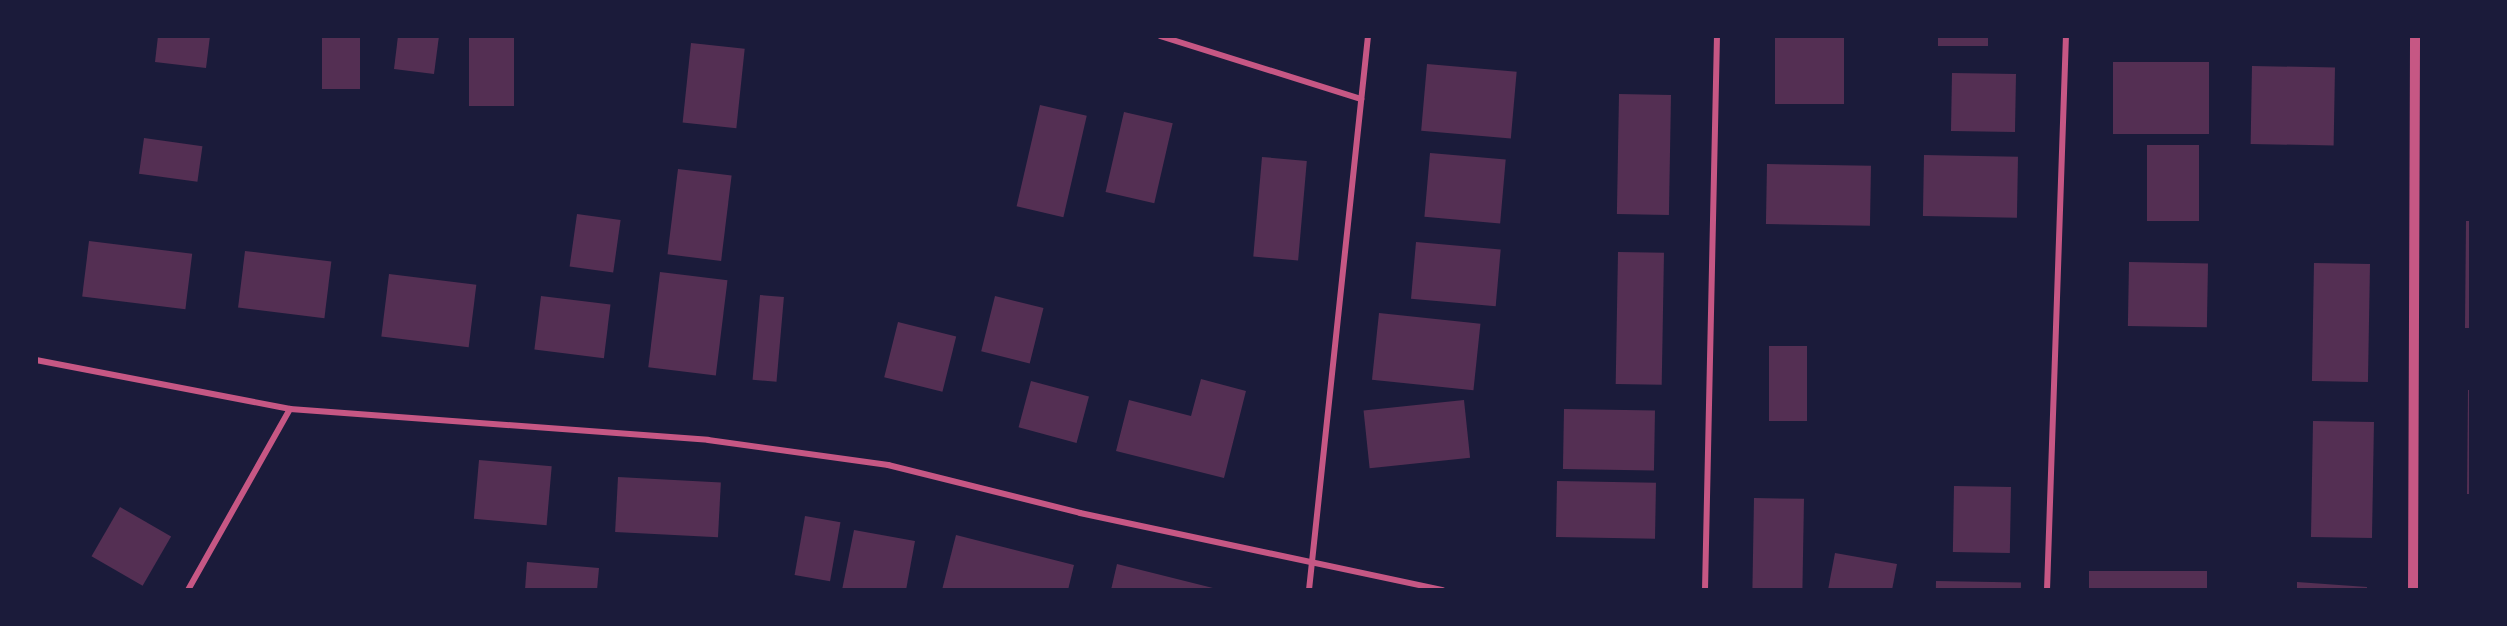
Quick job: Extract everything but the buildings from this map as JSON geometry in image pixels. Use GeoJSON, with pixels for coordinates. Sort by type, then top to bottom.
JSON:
{"type":"FeatureCollection","features":[{"type":"Feature","properties":{"kind":"street"},"geometry":{"type":"LineString","coordinates":[[1160,36],[1361,99]]}},
{"type":"Feature","properties":{"kind":"street"},"geometry":{"type":"LineString","coordinates":[[1309,590],[1314,565],[1368,36]]}},
{"type":"Feature","properties":{"kind":"street"},"geometry":{"type":"LineString","coordinates":[[1705,590],[1717,36]]}},
{"type":"Feature","properties":{"kind":"street"},"geometry":{"type":"LineString","coordinates":[[2047,590],[2066,36]]}},
{"type":"Feature","properties":{"kind":"street"},"geometry":{"type":"LineString","coordinates":[[2413,590],[2415,36]]}},
{"type":"Feature","properties":{"kind":"street"},"geometry":{"type":"LineString","coordinates":[[36,360],[290,409],[708,440],[888,465],[1314,565],[1443,590]]}},
{"type":"Feature","properties":{"kind":"street"},"geometry":{"type":"LineString","coordinates":[[188,590],[290,409]]}}]}
